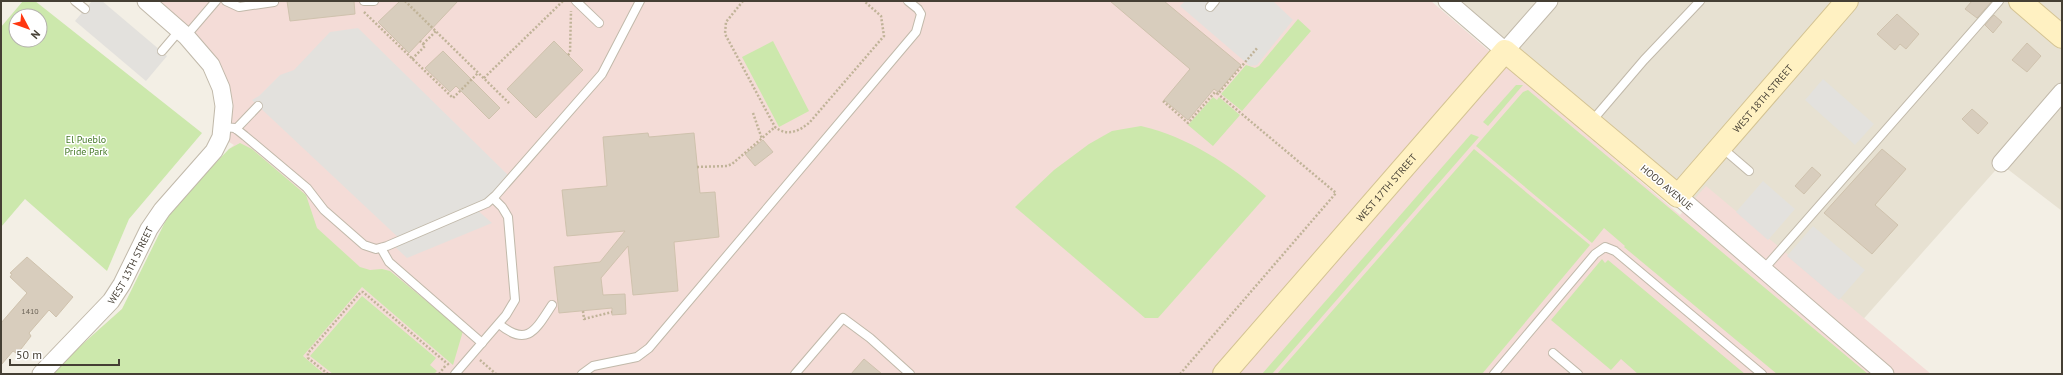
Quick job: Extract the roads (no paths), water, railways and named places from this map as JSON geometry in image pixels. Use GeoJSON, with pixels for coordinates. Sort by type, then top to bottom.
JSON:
{"type":"FeatureCollection","features":[{"type":"Feature","properties":{"kind":"street"},"geometry":{"type":"LineString","coordinates":[[146,1],[183,33],[211,65],[221,88],[229,128]]}},
{"type":"Feature","properties":{"kind":"street","name":"HOOD AVENUE"},"geometry":{"type":"LineString","coordinates":[[1447,1],[1678,196],[1885,374]]}},
{"type":"Feature","properties":{"kind":"street","name":"WEST 17TH STREET"},"geometry":{"type":"LineString","coordinates":[[1224,374],[1549,1]]}},
{"type":"Feature","properties":{"kind":"street","name":"WEST 18TH STREET"},"geometry":{"type":"LineString","coordinates":[[1678,196],[1847,1]]}},
{"type":"Feature","properties":{"kind":"street"},"geometry":{"type":"LineString","coordinates":[[2020,1],[2062,38]]}},
{"type":"Feature","properties":{"kind":"street"},"geometry":{"type":"LineString","coordinates":[[2001,163],[2062,92]]}},
{"type":"Feature","properties":{"kind":"street","name":"WEST 13TH STREET"},"geometry":{"type":"LineString","coordinates":[[41,374],[111,301],[122,284],[149,230],[162,210],[214,151],[221,137],[229,128]]}},
{"type":"Feature","properties":{"kind":"lane"},"geometry":{"type":"LineString","coordinates":[[75,1],[85,9]]}},
{"type":"Feature","properties":{"kind":"lane"},"geometry":{"type":"LineString","coordinates":[[162,51],[216,1]]}},
{"type":"Feature","properties":{"kind":"lane"},"geometry":{"type":"LineString","coordinates":[[226,1],[239,6],[274,2]]}},
{"type":"Feature","properties":{"kind":"lane"},"geometry":{"type":"LineString","coordinates":[[364,1],[374,1]]}},
{"type":"Feature","properties":{"kind":"lane"},"geometry":{"type":"LineString","coordinates":[[576,1],[600,23]]}},
{"type":"Feature","properties":{"kind":"lane"},"geometry":{"type":"LineString","coordinates":[[258,106],[229,128],[308,188],[324,210],[364,245],[376,249],[381,248],[487,203],[493,198],[516,174],[602,74],[640,1]]}},
{"type":"Feature","properties":{"kind":"lane"},"geometry":{"type":"LineString","coordinates":[[582,374],[593,366],[637,357],[649,348],[916,32],[921,14],[918,9],[908,1]]}},
{"type":"Feature","properties":{"kind":"lane"},"geometry":{"type":"LineString","coordinates":[[1590,123],[1644,60],[1700,1]]}},
{"type":"Feature","properties":{"kind":"lane"},"geometry":{"type":"LineString","coordinates":[[1763,270],[1999,1]]}},
{"type":"Feature","properties":{"kind":"lane"},"geometry":{"type":"LineString","coordinates":[[1721,146],[1749,171]]}},
{"type":"Feature","properties":{"kind":"lane"},"geometry":{"type":"LineString","coordinates":[[455,374],[499,324],[511,309],[515,300],[508,217],[502,207],[493,198]]}},
{"type":"Feature","properties":{"kind":"lane"},"geometry":{"type":"LineString","coordinates":[[1494,374],[1594,254],[1605,247],[1615,251],[1762,374]]}},
{"type":"Feature","properties":{"kind":"lane"},"geometry":{"type":"LineString","coordinates":[[381,248],[389,262],[482,343]]}},
{"type":"Feature","properties":{"kind":"lane"},"geometry":{"type":"LineString","coordinates":[[499,324],[511,333],[518,336],[525,335],[536,328],[552,305]]}},
{"type":"Feature","properties":{"kind":"lane"},"geometry":{"type":"LineString","coordinates":[[795,374],[843,318],[870,338],[910,374]]}},
{"type":"Feature","properties":{"kind":"lane"},"geometry":{"type":"LineString","coordinates":[[1553,353],[1578,374]]}},
{"type":"Feature","properties":{"kind":"park label","name":"El Pueblo Pride Park"},"geometry":{"type":"Point","coordinates":[86,144]}}]}
